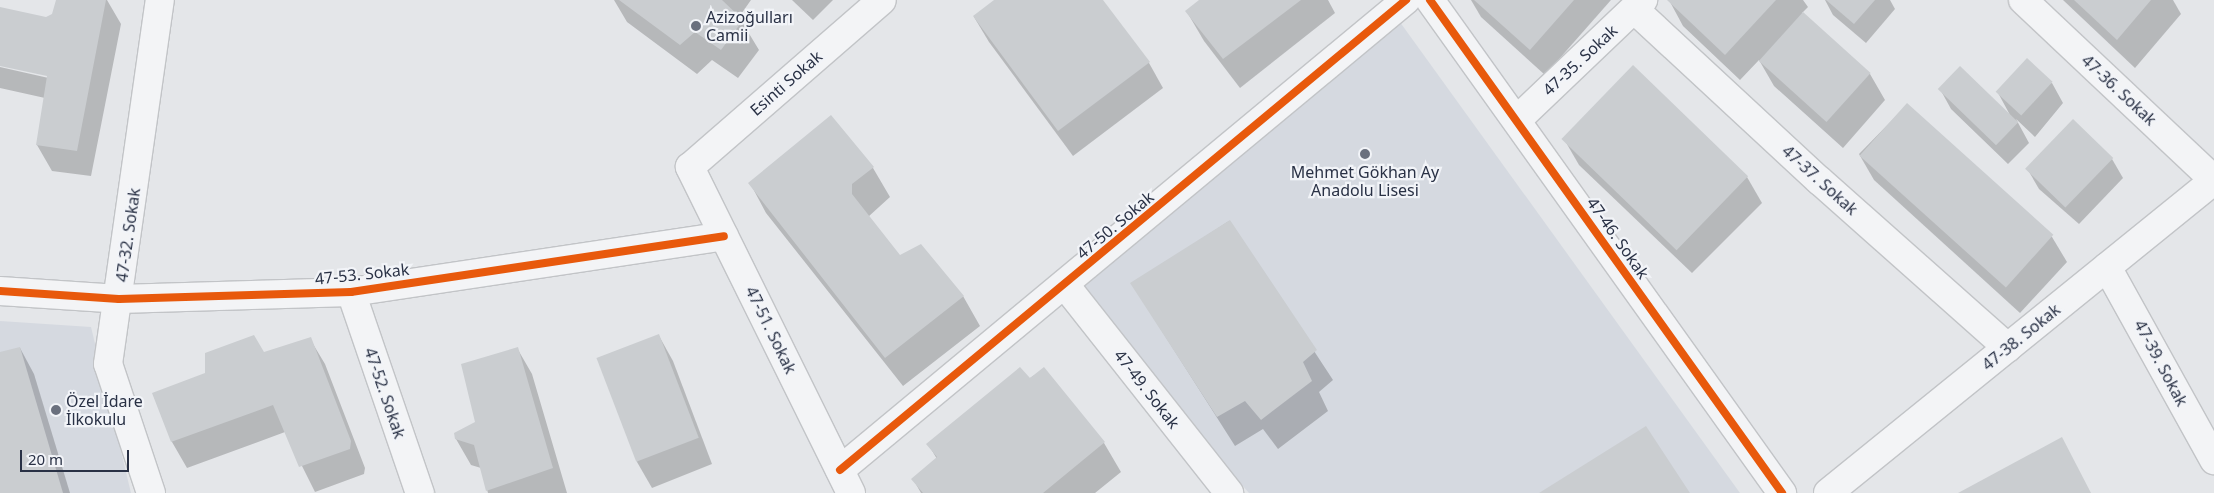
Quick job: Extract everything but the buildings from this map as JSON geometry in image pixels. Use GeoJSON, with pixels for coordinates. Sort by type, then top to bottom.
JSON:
{"type":"FeatureCollection","features":[{"type":"Feature","properties":{"kind":"street","name":"47-32. Sokak"},"geometry":{"type":"LineString","coordinates":[[151,493],[108,364],[119,299],[160,0]]}},
{"type":"Feature","properties":{"kind":"street","name":"Esinti Sokak"},"geometry":{"type":"LineString","coordinates":[[690,167],[882,0]]}},
{"type":"Feature","properties":{"kind":"street","name":"47-50. Sokak"},"geometry":{"type":"LineString","coordinates":[[846,481],[1065,285],[1406,0]]}},
{"type":"Feature","properties":{"kind":"street","name":"47-46. Sokak"},"geometry":{"type":"LineString","coordinates":[[1430,0],[1518,119],[1782,493]]}},
{"type":"Feature","properties":{"kind":"street","name":"47-36. Sokak"},"geometry":{"type":"LineString","coordinates":[[2023,0],[2214,180]]}},
{"type":"Feature","properties":{"kind":"street","name":"47-35. Sokak"},"geometry":{"type":"LineString","coordinates":[[1518,119],[1638,4]]}},
{"type":"Feature","properties":{"kind":"street","name":"47-37. Sokak"},"geometry":{"type":"LineString","coordinates":[[1638,4],[1820,181],[2008,348]]}},
{"type":"Feature","properties":{"kind":"street","name":"47-51. Sokak"},"geometry":{"type":"LineString","coordinates":[[690,167],[846,481]]}},
{"type":"Feature","properties":{"kind":"street","name":"47-38. Sokak"},"geometry":{"type":"LineString","coordinates":[[1828,493],[2214,180]]}},
{"type":"Feature","properties":{"kind":"street","name":"47-53. Sokak"},"geometry":{"type":"LineString","coordinates":[[0,291],[119,299],[351,292],[724,236]]}},
{"type":"Feature","properties":{"kind":"street","name":"47-39. Sokak"},"geometry":{"type":"LineString","coordinates":[[2107,267],[2214,460]]}},
{"type":"Feature","properties":{"kind":"street","name":"47-49. Sokak"},"geometry":{"type":"LineString","coordinates":[[1065,285],[1229,493]]}},
{"type":"Feature","properties":{"kind":"street","name":"47-52. Sokak"},"geometry":{"type":"LineString","coordinates":[[351,292],[420,493]]}},
{"type":"Feature","properties":{"kind":"shaded area","name":"Mehmet Gökhan Ay Anadolu Lisesi"},"geometry":{"type":"Polygon","coordinates":[[[1397,18],[1740,493],[1249,493],[1072,291],[1397,18]]]}},
{"type":"Feature","properties":{"kind":"shaded area","name":"Özel İdare İlkokulu"},"geometry":{"type":"Polygon","coordinates":[[[0,321],[91,327],[131,493],[0,493],[0,321]]]}},
{"type":"Feature","properties":{"kind":"cycle path"},"geometry":{"type":"LineString","coordinates":[[840,470],[1406,0]]}},
{"type":"Feature","properties":{"kind":"cycle path"},"geometry":{"type":"LineString","coordinates":[[1430,0],[1782,493]]}},
{"type":"Feature","properties":{"kind":"cycle path"},"geometry":{"type":"LineString","coordinates":[[0,291],[119,299],[351,292],[724,236]]}},
{"type":"Feature","properties":{"kind":"place","name":"Azizoğulları Camii"},"geometry":{"type":"Point","coordinates":[696,26]}},
{"type":"Feature","properties":{"kind":"place","name":"Mehmet Gökhan Ay Anadolu Lisesi"},"geometry":{"type":"Point","coordinates":[1365,154]}},
{"type":"Feature","properties":{"kind":"place","name":"Özel İdare İlkokulu"},"geometry":{"type":"Point","coordinates":[56,410]}}]}
